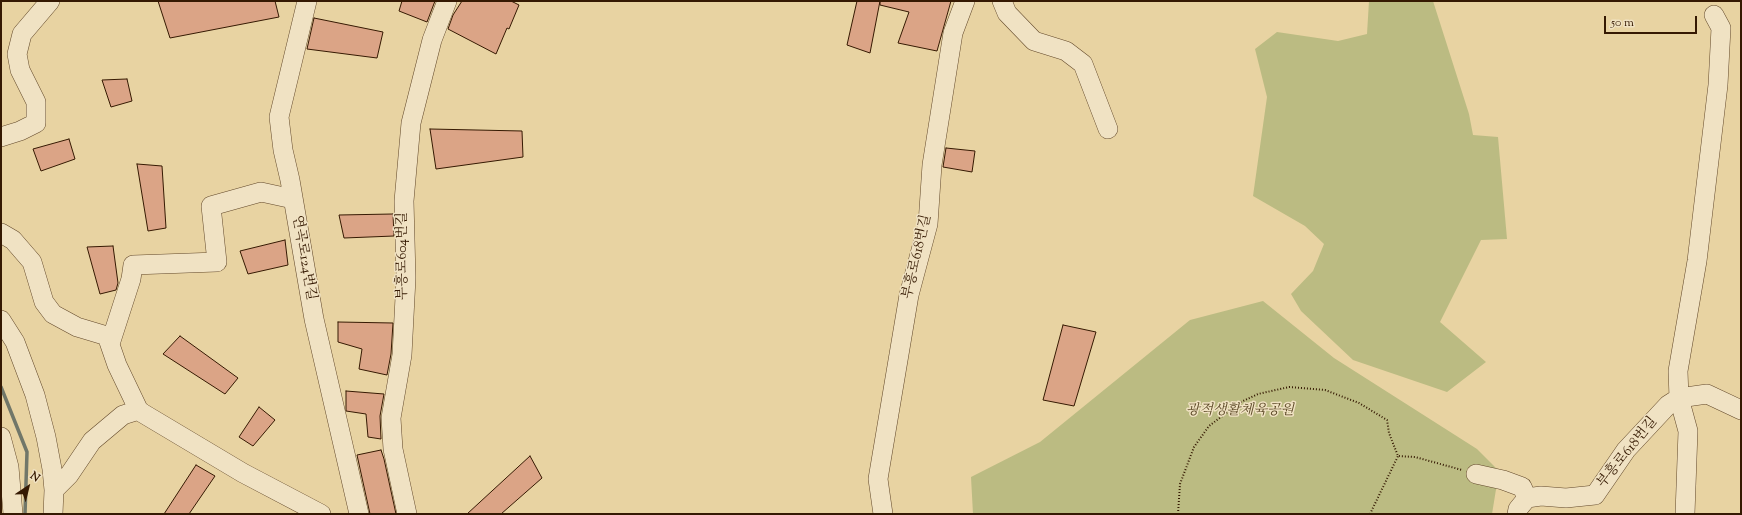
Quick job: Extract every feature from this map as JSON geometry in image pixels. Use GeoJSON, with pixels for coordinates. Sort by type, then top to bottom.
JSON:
{"type":"FeatureCollection","features":[{"type":"Feature","properties":{"kind":"street"},"geometry":{"type":"LineString","coordinates":[[1,137],[20,131],[36,123],[36,102],[20,70],[17,54],[22,34],[50,1]]}},
{"type":"Feature","properties":{"kind":"street","name":"연곡로124번길"},"geometry":{"type":"LineString","coordinates":[[307,1],[279,117],[283,150],[314,319],[359,514]]}},
{"type":"Feature","properties":{"kind":"street","name":"부흥로604번길"},"geometry":{"type":"LineString","coordinates":[[407,514],[393,449],[391,418],[402,355],[406,278],[404,201],[411,123],[432,40],[447,1]]}},
{"type":"Feature","properties":{"kind":"street","name":"부흥로618번길"},"geometry":{"type":"LineString","coordinates":[[884,514],[878,478],[909,295],[928,224],[932,165],[953,33],[965,1]]}},
{"type":"Feature","properties":{"kind":"street"},"geometry":{"type":"LineString","coordinates":[[1002,1],[1007,13],[1034,41],[1066,51],[1083,64],[1108,129]]}},
{"type":"Feature","properties":{"kind":"street"},"geometry":{"type":"LineString","coordinates":[[1686,514],[1688,431],[1679,398],[1678,371],[1697,261],[1718,85],[1720,28],[1714,15]]}},
{"type":"Feature","properties":{"kind":"street"},"geometry":{"type":"LineString","coordinates":[[110,344],[131,279],[133,265],[217,262],[211,206],[261,192],[293,199]]}},
{"type":"Feature","properties":{"kind":"street"},"geometry":{"type":"LineString","coordinates":[[1,233],[13,240],[32,262],[44,302],[54,314],[77,327],[107,336],[117,365],[139,410],[243,473],[321,514]]}},
{"type":"Feature","properties":{"kind":"street"},"geometry":{"type":"LineString","coordinates":[[1,320],[15,342],[35,395],[46,437],[54,490],[53,514]]}},
{"type":"Feature","properties":{"kind":"street","name":"부흥로618번길"},"geometry":{"type":"LineString","coordinates":[[1522,506],[1541,496],[1566,498],[1595,495],[1626,450],[1668,404],[1679,398],[1707,394],[1741,410]]}},
{"type":"Feature","properties":{"kind":"street"},"geometry":{"type":"LineString","coordinates":[[54,490],[69,475],[92,441],[123,415],[139,410]]}},
{"type":"Feature","properties":{"kind":"street"},"geometry":{"type":"LineString","coordinates":[[1,437],[9,466],[12,514]]}},
{"type":"Feature","properties":{"kind":"street"},"geometry":{"type":"LineString","coordinates":[[1476,474],[1505,474],[1522,487],[1522,506]]}},
{"type":"Feature","properties":{"kind":"path"},"geometry":{"type":"LineString","coordinates":[[1178,514],[1180,484],[1194,447],[1209,426],[1241,402],[1258,394],[1289,387],[1325,390],[1359,403],[1387,420],[1389,432],[1398,456],[1370,514]]}},
{"type":"Feature","properties":{"kind":"path"},"geometry":{"type":"LineString","coordinates":[[1398,456],[1415,457],[1476,474]]}},
{"type":"Feature","properties":{"kind":"green space"},"geometry":{"type":"Polygon","coordinates":[[[1369,1],[1433,1],[1469,114],[1473,135],[1498,137],[1507,239],[1481,240],[1440,322],[1486,362],[1447,392],[1353,360],[1301,311],[1291,294],[1313,271],[1324,244],[1305,226],[1253,196],[1267,97],[1255,49],[1277,32],[1338,41],[1367,34],[1369,1]]]}},
{"type":"Feature","properties":{"kind":"green space","name":"광적생활체육공원"},"geometry":{"type":"Polygon","coordinates":[[[1263,301],[1334,358],[1477,449],[1499,471],[1492,514],[973,514],[971,477],[1040,442],[1190,320],[1263,301]]]}},
{"type":"Feature","properties":{"kind":"building"},"geometry":{"type":"Polygon","coordinates":[[[158,1],[275,1],[279,17],[170,38],[158,1]]]}},
{"type":"Feature","properties":{"kind":"building"},"geometry":{"type":"Polygon","coordinates":[[[402,1],[435,1],[427,22],[399,11],[402,1]]]}},
{"type":"Feature","properties":{"kind":"building"},"geometry":{"type":"Polygon","coordinates":[[[462,1],[511,1],[519,5],[496,54],[448,29],[453,15],[462,1]]]}},
{"type":"Feature","properties":{"kind":"building"},"geometry":{"type":"Polygon","coordinates":[[[857,1],[880,1],[870,53],[847,45],[857,1]]]}},
{"type":"Feature","properties":{"kind":"building"},"geometry":{"type":"Polygon","coordinates":[[[880,1],[951,1],[937,51],[898,43],[909,12],[880,5],[880,1]]]}},
{"type":"Feature","properties":{"kind":"building"},"geometry":{"type":"Polygon","coordinates":[[[314,18],[383,32],[377,58],[307,49],[314,18]]]}},
{"type":"Feature","properties":{"kind":"building"},"geometry":{"type":"Polygon","coordinates":[[[127,79],[132,101],[111,107],[102,80],[127,79]]]}},
{"type":"Feature","properties":{"kind":"building"},"geometry":{"type":"Polygon","coordinates":[[[430,129],[522,131],[523,157],[436,169],[430,129]]]}},
{"type":"Feature","properties":{"kind":"building"},"geometry":{"type":"Polygon","coordinates":[[[69,139],[75,159],[41,171],[33,149],[69,139]]]}},
{"type":"Feature","properties":{"kind":"building"},"geometry":{"type":"Polygon","coordinates":[[[946,148],[975,151],[972,172],[943,167],[946,148]]]}},
{"type":"Feature","properties":{"kind":"building"},"geometry":{"type":"Polygon","coordinates":[[[137,164],[162,166],[166,228],[148,231],[137,164]]]}},
{"type":"Feature","properties":{"kind":"building"},"geometry":{"type":"Polygon","coordinates":[[[393,214],[394,236],[344,238],[339,215],[393,214]]]}},
{"type":"Feature","properties":{"kind":"building"},"geometry":{"type":"Polygon","coordinates":[[[285,240],[288,265],[248,274],[240,251],[285,240]]]}},
{"type":"Feature","properties":{"kind":"building"},"geometry":{"type":"Polygon","coordinates":[[[113,246],[118,283],[116,290],[100,294],[87,247],[113,246]]]}},
{"type":"Feature","properties":{"kind":"building"},"geometry":{"type":"Polygon","coordinates":[[[338,322],[393,323],[391,354],[387,375],[359,369],[362,349],[338,342],[338,322]]]}},
{"type":"Feature","properties":{"kind":"building"},"geometry":{"type":"Polygon","coordinates":[[[1063,325],[1096,332],[1074,406],[1043,400],[1063,325]]]}},
{"type":"Feature","properties":{"kind":"building"},"geometry":{"type":"Polygon","coordinates":[[[180,336],[238,378],[225,394],[163,354],[180,336]]]}},
{"type":"Feature","properties":{"kind":"building"},"geometry":{"type":"Polygon","coordinates":[[[346,391],[384,394],[380,416],[381,439],[368,437],[366,414],[346,411],[346,391]]]}},
{"type":"Feature","properties":{"kind":"building"},"geometry":{"type":"Polygon","coordinates":[[[259,407],[275,420],[253,446],[239,437],[259,407]]]}},
{"type":"Feature","properties":{"kind":"building"},"geometry":{"type":"Polygon","coordinates":[[[381,450],[396,514],[370,514],[357,455],[381,450]]]}},
{"type":"Feature","properties":{"kind":"building"},"geometry":{"type":"Polygon","coordinates":[[[530,456],[542,478],[501,514],[467,514],[530,456]]]}},
{"type":"Feature","properties":{"kind":"building"},"geometry":{"type":"Polygon","coordinates":[[[196,465],[215,476],[189,514],[164,514],[196,465]]]}},
{"type":"Feature","properties":{"kind":"waterway"},"geometry":{"type":"LineString","coordinates":[[1,387],[27,452],[25,514]]}}]}
